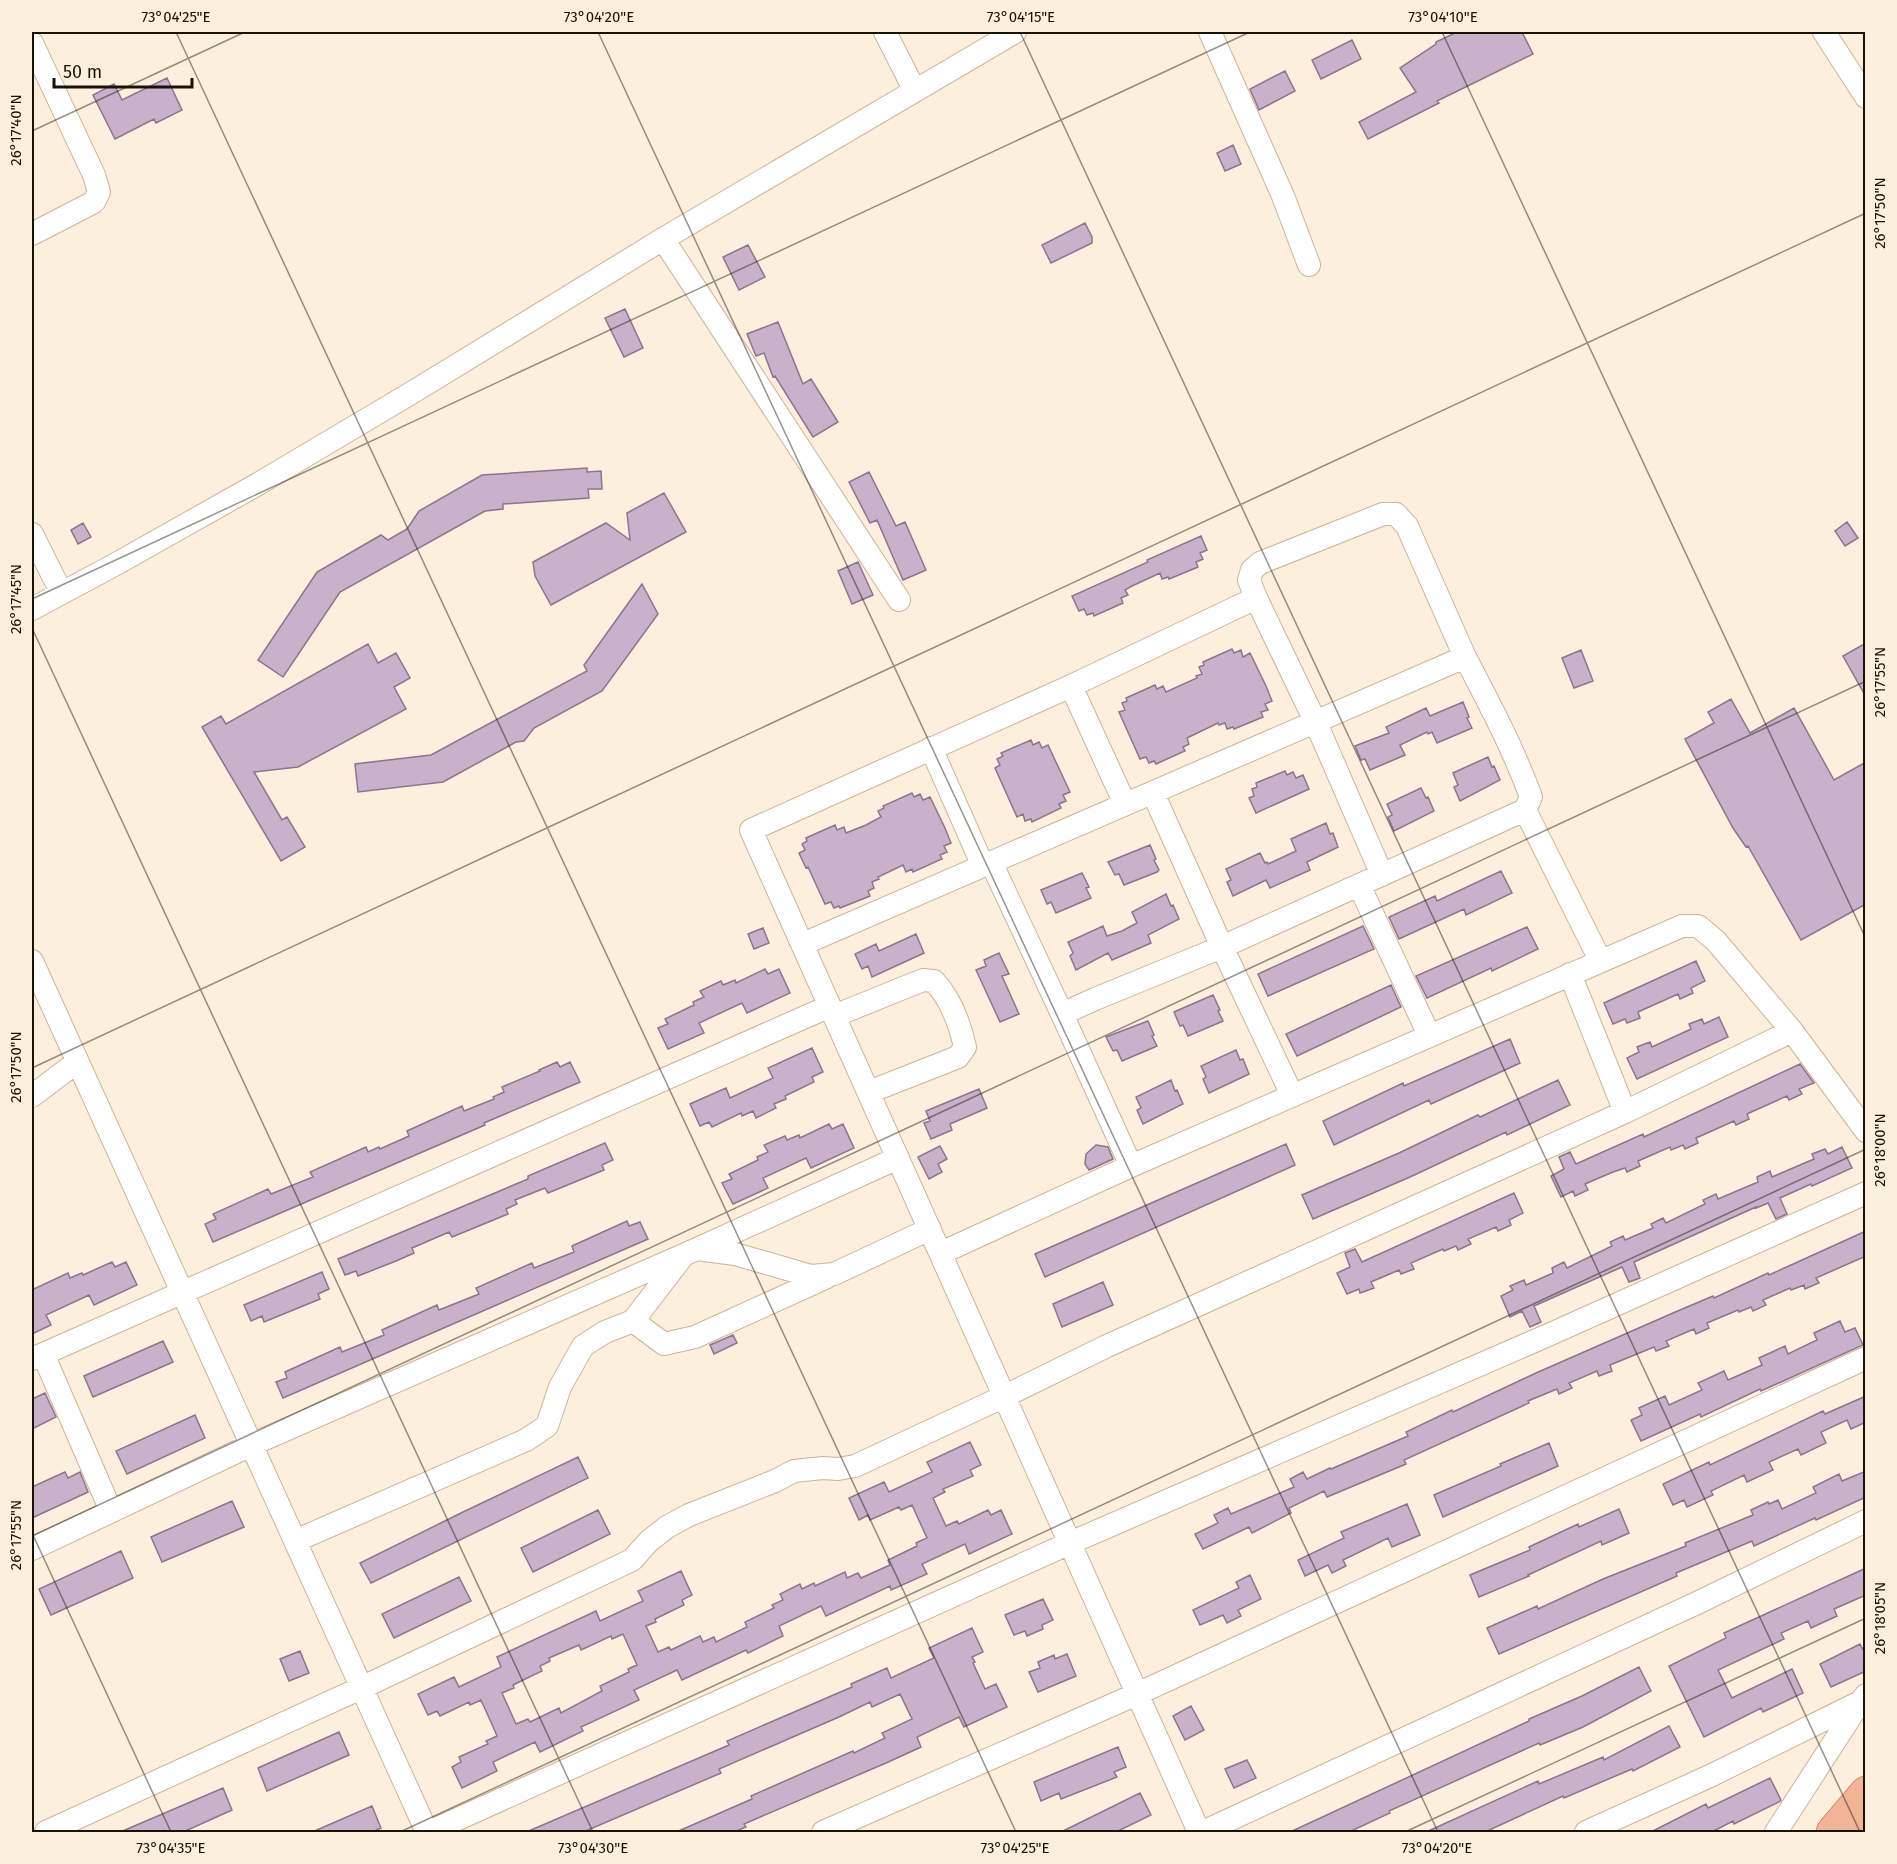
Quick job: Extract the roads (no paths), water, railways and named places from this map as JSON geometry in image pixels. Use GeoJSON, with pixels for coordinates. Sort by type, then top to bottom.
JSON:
{"type":"FeatureCollection","features":[{"type":"Feature","properties":{"kind":"main road"},"geometry":{"type":"LineString","coordinates":[[1833,1833],[1866,1793]]}},
{"type":"Feature","properties":{"kind":"street"},"geometry":{"type":"LineString","coordinates":[[885,32],[915,91]]}},
{"type":"Feature","properties":{"kind":"street"},"geometry":{"type":"LineString","coordinates":[[32,609],[268,478],[663,239],[1015,32]]}},
{"type":"Feature","properties":{"kind":"street"},"geometry":{"type":"LineString","coordinates":[[1210,32],[1283,196],[1309,265]]}},
{"type":"Feature","properties":{"kind":"street"},"geometry":{"type":"LineString","coordinates":[[1824,32],[1866,97]]}},
{"type":"Feature","properties":{"kind":"street"},"geometry":{"type":"LineString","coordinates":[[32,43],[94,175],[99,192],[94,202],[32,234]]}},
{"type":"Feature","properties":{"kind":"street"},"geometry":{"type":"LineString","coordinates":[[663,239],[899,600]]}},
{"type":"Feature","properties":{"kind":"street"},"geometry":{"type":"LineString","coordinates":[[1062,1014],[1222,947],[1382,875],[1525,810],[1531,797],[1513,750],[1465,657],[1407,526],[1396,514],[1383,514],[1260,563],[1252,570],[1249,579],[1316,723],[1382,875]]}},
{"type":"Feature","properties":{"kind":"street"},"geometry":{"type":"LineString","coordinates":[[32,534],[61,592]]}},
{"type":"Feature","properties":{"kind":"street"},"geometry":{"type":"LineString","coordinates":[[1256,598],[1071,686],[751,830],[1201,1833],[1697,1603],[1866,1521]]}},
{"type":"Feature","properties":{"kind":"street"},"geometry":{"type":"LineString","coordinates":[[802,944],[1465,657]]}},
{"type":"Feature","properties":{"kind":"street"},"geometry":{"type":"LineString","coordinates":[[1071,686],[1125,804]]}},
{"type":"Feature","properties":{"kind":"street"},"geometry":{"type":"LineString","coordinates":[[932,748],[1062,1014],[1131,1166]]}},
{"type":"Feature","properties":{"kind":"street"},"geometry":{"type":"LineString","coordinates":[[1153,793],[1292,1095]]}},
{"type":"Feature","properties":{"kind":"street"},"geometry":{"type":"LineString","coordinates":[[1525,810],[1600,960]]}},
{"type":"Feature","properties":{"kind":"street"},"geometry":{"type":"LineString","coordinates":[[1359,885],[1430,1035]]}},
{"type":"Feature","properties":{"kind":"street"},"geometry":{"type":"LineString","coordinates":[[941,1253],[1131,1166],[1682,926],[1698,926],[1716,941],[1792,1031],[1866,1131]]}},
{"type":"Feature","properties":{"kind":"street"},"geometry":{"type":"LineString","coordinates":[[32,961],[428,1833],[1070,1543],[1556,1332],[1866,1193]]}},
{"type":"Feature","properties":{"kind":"street"},"geometry":{"type":"LineString","coordinates":[[1570,974],[1625,1112]]}},
{"type":"Feature","properties":{"kind":"street"},"geometry":{"type":"LineString","coordinates":[[111,1511],[37,1356],[832,1011],[923,980],[934,981],[942,989],[962,1032],[965,1047],[958,1057],[869,1092]]}},
{"type":"Feature","properties":{"kind":"street"},"geometry":{"type":"LineString","coordinates":[[46,1833],[632,1560],[649,1541],[667,1527],[689,1515],[775,1481],[794,1471],[855,1466],[1107,1346],[1625,1112],[1792,1031]]}},
{"type":"Feature","properties":{"kind":"street"},"geometry":{"type":"LineString","coordinates":[[32,1096],[78,1062]]}},
{"type":"Feature","properties":{"kind":"street"},"geometry":{"type":"LineString","coordinates":[[32,1549],[251,1445],[690,1253],[898,1158]]}},
{"type":"Feature","properties":{"kind":"street"},"geometry":{"type":"LineString","coordinates":[[633,1322],[664,1344],[695,1337],[930,1229]]}},
{"type":"Feature","properties":{"kind":"street"},"geometry":{"type":"LineString","coordinates":[[690,1253],[735,1254],[812,1276],[834,1274]]}},
{"type":"Feature","properties":{"kind":"street"},"geometry":{"type":"LineString","coordinates":[[295,1542],[526,1440],[547,1426],[560,1387],[583,1346],[604,1332],[633,1322],[690,1253]]}},
{"type":"Feature","properties":{"kind":"street"},"geometry":{"type":"LineString","coordinates":[[823,1833],[1137,1694],[1866,1358]]}},
{"type":"Feature","properties":{"kind":"street"},"geometry":{"type":"LineString","coordinates":[[1586,1833],[1710,1776],[1863,1699]]}},
{"type":"Feature","properties":{"kind":"street"},"geometry":{"type":"LineString","coordinates":[[1776,1833],[1863,1699]]}}]}
